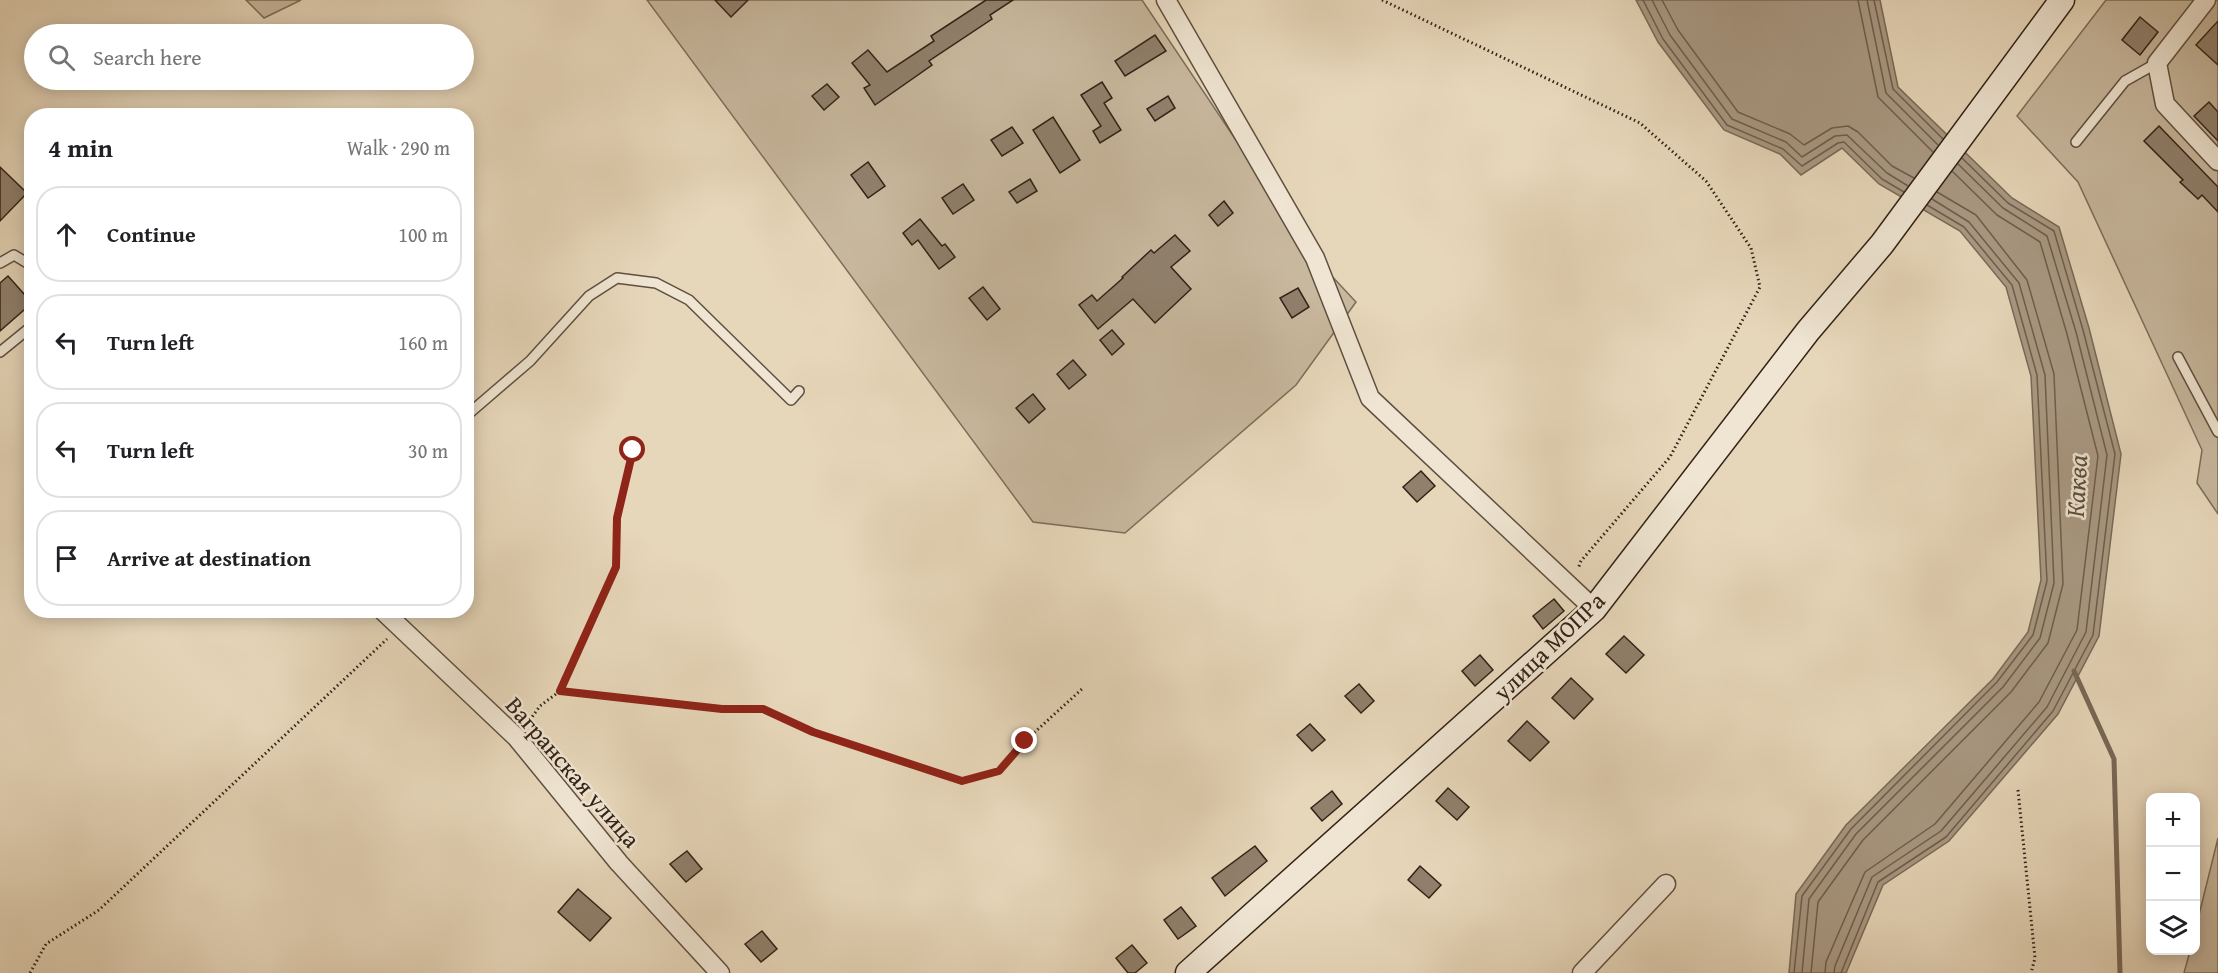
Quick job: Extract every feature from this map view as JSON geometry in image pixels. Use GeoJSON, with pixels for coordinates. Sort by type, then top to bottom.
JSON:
{"type":"FeatureCollection","features":[{"type":"Feature","properties":{"kind":"main road","name":"улица МОПРа"},"geometry":{"type":"LineString","coordinates":[[1188,973],[1594,609],[1808,331],[1881,244],[2062,0]]}},
{"type":"Feature","properties":{"kind":"street"},"geometry":{"type":"LineString","coordinates":[[1166,0],[1315,258],[1370,398],[1594,609]]}},
{"type":"Feature","properties":{"kind":"street"},"geometry":{"type":"LineString","coordinates":[[2206,0],[2157,63],[2164,104],[2218,161]]}},
{"type":"Feature","properties":{"kind":"street","name":"Вагранская улица"},"geometry":{"type":"LineString","coordinates":[[390,618],[517,738],[619,863],[720,973]]}},
{"type":"Feature","properties":{"kind":"street"},"geometry":{"type":"LineString","coordinates":[[1582,973],[1666,884]]}},
{"type":"Feature","properties":{"kind":"lane"},"geometry":{"type":"LineString","coordinates":[[2076,142],[2125,81],[2157,63]]}},
{"type":"Feature","properties":{"kind":"lane"},"geometry":{"type":"LineString","coordinates":[[0,263],[14,255],[24,261]]}},
{"type":"Feature","properties":{"kind":"lane"},"geometry":{"type":"LineString","coordinates":[[474,409],[530,361],[589,296],[617,278],[656,283],[689,300],[791,400],[799,391]]}},
{"type":"Feature","properties":{"kind":"lane"},"geometry":{"type":"LineString","coordinates":[[0,352],[24,332]]}},
{"type":"Feature","properties":{"kind":"lane"},"geometry":{"type":"LineString","coordinates":[[2178,357],[2218,432]]}},
{"type":"Feature","properties":{"kind":"path"},"geometry":{"type":"LineString","coordinates":[[1382,0],[1640,123],[1706,181],[1751,248],[1760,287],[1676,446],[1670,457],[1581,561],[1571,588]]}},
{"type":"Feature","properties":{"kind":"path"},"geometry":{"type":"LineString","coordinates":[[517,738],[540,706],[560,691],[616,567],[617,518],[633,450]]}},
{"type":"Feature","properties":{"kind":"path"},"geometry":{"type":"LineString","coordinates":[[30,973],[46,944],[99,910],[399,627]]}},
{"type":"Feature","properties":{"kind":"path"},"geometry":{"type":"LineString","coordinates":[[560,691],[722,709],[763,709],[813,732],[962,781],[999,771],[1025,741],[1082,689]]}},
{"type":"Feature","properties":{"kind":"path"},"geometry":{"type":"LineString","coordinates":[[2018,790],[2035,958],[2031,973]]}},
{"type":"Feature","properties":{"kind":"shaded area"},"geometry":{"type":"Polygon","coordinates":[[[246,0],[301,0],[264,18],[246,0]]]}},
{"type":"Feature","properties":{"kind":"shaded area"},"geometry":{"type":"Polygon","coordinates":[[[647,0],[1142,0],[1315,258],[1356,302],[1296,385],[1125,533],[1033,522],[647,0]]]}},
{"type":"Feature","properties":{"kind":"shaded area"},"geometry":{"type":"Polygon","coordinates":[[[2106,0],[2218,0],[2218,514],[2197,483],[2202,450],[2078,182],[2017,116],[2106,0]]]}},
{"type":"Feature","properties":{"kind":"shaded area"},"geometry":{"type":"Polygon","coordinates":[[[2218,838],[2218,973],[2184,973],[2189,955],[2200,955],[2200,911],[2218,838]]]}},
{"type":"Feature","properties":{"kind":"water","name":"Каква"},"geometry":{"type":"Polygon","coordinates":[[[1636,0],[1880,0],[1898,87],[2012,198],[2059,227],[2089,328],[2121,454],[2099,636],[2058,714],[1949,841],[1883,885],[1846,973],[1789,973],[1796,894],[1846,825],[1993,679],[2028,632],[2041,580],[2031,376],[2006,287],[1960,231],[1879,184],[1842,148],[1801,175],[1780,154],[1724,130],[1658,42],[1636,0]]]}},
{"type":"Feature","properties":{"kind":"building"},"geometry":{"type":"Polygon","coordinates":[[[715,0],[748,0],[731,17],[715,0]]]}},
{"type":"Feature","properties":{"kind":"building"},"geometry":{"type":"Polygon","coordinates":[[[986,0],[1013,0],[990,15],[992,19],[929,61],[932,65],[875,105],[864,88],[870,85],[852,63],[868,50],[887,72],[934,41],[931,36],[986,0]]]}},
{"type":"Feature","properties":{"kind":"building"},"geometry":{"type":"Polygon","coordinates":[[[2140,17],[2158,32],[2140,55],[2122,40],[2140,17]]]}},
{"type":"Feature","properties":{"kind":"building"},"geometry":{"type":"Polygon","coordinates":[[[2218,21],[2218,65],[2196,45],[2218,21]]]}},
{"type":"Feature","properties":{"kind":"building"},"geometry":{"type":"Polygon","coordinates":[[[1155,35],[1166,51],[1125,76],[1115,61],[1155,35]]]}},
{"type":"Feature","properties":{"kind":"building"},"geometry":{"type":"Polygon","coordinates":[[[1102,82],[1112,98],[1104,103],[1121,130],[1100,143],[1093,131],[1101,126],[1081,95],[1102,82]]]}},
{"type":"Feature","properties":{"kind":"building"},"geometry":{"type":"Polygon","coordinates":[[[827,84],[839,97],[824,110],[812,96],[827,84]]]}},
{"type":"Feature","properties":{"kind":"building"},"geometry":{"type":"Polygon","coordinates":[[[1168,96],[1175,108],[1155,121],[1147,109],[1168,96]]]}},
{"type":"Feature","properties":{"kind":"building"},"geometry":{"type":"Polygon","coordinates":[[[2209,102],[2218,112],[2218,141],[2194,116],[2209,102]]]}},
{"type":"Feature","properties":{"kind":"building"},"geometry":{"type":"Polygon","coordinates":[[[1053,117],[1080,160],[1060,173],[1033,130],[1053,117]]]}},
{"type":"Feature","properties":{"kind":"building"},"geometry":{"type":"Polygon","coordinates":[[[2159,126],[2218,187],[2218,212],[2202,195],[2198,199],[2180,182],[2183,180],[2144,141],[2159,126]]]}},
{"type":"Feature","properties":{"kind":"building"},"geometry":{"type":"Polygon","coordinates":[[[1012,127],[1023,143],[1002,156],[991,140],[1012,127]]]}},
{"type":"Feature","properties":{"kind":"building"},"geometry":{"type":"Polygon","coordinates":[[[868,162],[885,186],[868,198],[851,175],[868,162]]]}},
{"type":"Feature","properties":{"kind":"building"},"geometry":{"type":"Polygon","coordinates":[[[0,167],[24,190],[24,196],[0,221],[0,167]]]}},
{"type":"Feature","properties":{"kind":"building"},"geometry":{"type":"Polygon","coordinates":[[[1030,179],[1037,191],[1017,203],[1009,192],[1030,179]]]}},
{"type":"Feature","properties":{"kind":"building"},"geometry":{"type":"Polygon","coordinates":[[[963,184],[974,200],[953,214],[942,198],[963,184]]]}},
{"type":"Feature","properties":{"kind":"building"},"geometry":{"type":"Polygon","coordinates":[[[1224,201],[1233,213],[1218,226],[1209,215],[1224,201]]]}},
{"type":"Feature","properties":{"kind":"building"},"geometry":{"type":"Polygon","coordinates":[[[920,219],[942,246],[945,244],[955,257],[939,269],[918,240],[912,245],[903,233],[920,219]]]}},
{"type":"Feature","properties":{"kind":"building"},"geometry":{"type":"Polygon","coordinates":[[[1175,235],[1190,251],[1171,267],[1191,289],[1155,323],[1133,299],[1098,329],[1079,305],[1092,295],[1097,301],[1151,250],[1154,253],[1175,235]]]}},
{"type":"Feature","properties":{"kind":"building"},"geometry":{"type":"Polygon","coordinates":[[[8,276],[24,294],[24,310],[0,331],[0,283],[8,276]]]}},
{"type":"Feature","properties":{"kind":"building"},"geometry":{"type":"Polygon","coordinates":[[[983,287],[1000,309],[987,320],[969,298],[983,287]]]}},
{"type":"Feature","properties":{"kind":"building"},"geometry":{"type":"Polygon","coordinates":[[[1298,288],[1309,307],[1292,318],[1280,298],[1298,288]]]}},
{"type":"Feature","properties":{"kind":"building"},"geometry":{"type":"Polygon","coordinates":[[[1112,330],[1124,344],[1112,355],[1100,340],[1112,330]]]}},
{"type":"Feature","properties":{"kind":"building"},"geometry":{"type":"Polygon","coordinates":[[[1073,360],[1086,375],[1069,389],[1057,374],[1073,360]]]}},
{"type":"Feature","properties":{"kind":"building"},"geometry":{"type":"Polygon","coordinates":[[[1033,394],[1045,409],[1029,423],[1016,408],[1033,394]]]}},
{"type":"Feature","properties":{"kind":"building"},"geometry":{"type":"Polygon","coordinates":[[[1421,471],[1435,486],[1417,502],[1403,487],[1421,471]]]}},
{"type":"Feature","properties":{"kind":"building"},"geometry":{"type":"Polygon","coordinates":[[[1554,599],[1564,611],[1543,629],[1533,616],[1554,599]]]}},
{"type":"Feature","properties":{"kind":"building"},"geometry":{"type":"Polygon","coordinates":[[[1624,636],[1644,655],[1626,673],[1606,654],[1624,636]]]}},
{"type":"Feature","properties":{"kind":"building"},"geometry":{"type":"Polygon","coordinates":[[[1480,655],[1493,670],[1475,686],[1462,671],[1480,655]]]}},
{"type":"Feature","properties":{"kind":"building"},"geometry":{"type":"Polygon","coordinates":[[[1571,678],[1593,699],[1574,719],[1552,698],[1571,678]]]}},
{"type":"Feature","properties":{"kind":"building"},"geometry":{"type":"Polygon","coordinates":[[[1359,684],[1374,701],[1361,713],[1345,696],[1359,684]]]}},
{"type":"Feature","properties":{"kind":"building"},"geometry":{"type":"Polygon","coordinates":[[[1527,721],[1549,742],[1530,761],[1508,741],[1527,721]]]}},
{"type":"Feature","properties":{"kind":"building"},"geometry":{"type":"Polygon","coordinates":[[[1310,724],[1325,740],[1312,751],[1297,735],[1310,724]]]}},
{"type":"Feature","properties":{"kind":"building"},"geometry":{"type":"Polygon","coordinates":[[[1448,788],[1469,807],[1457,820],[1436,801],[1448,788]]]}},
{"type":"Feature","properties":{"kind":"building"},"geometry":{"type":"Polygon","coordinates":[[[1332,791],[1342,804],[1322,821],[1311,808],[1332,791]]]}},
{"type":"Feature","properties":{"kind":"building"},"geometry":{"type":"Polygon","coordinates":[[[1255,846],[1267,861],[1225,896],[1212,878],[1255,846]]]}},
{"type":"Feature","properties":{"kind":"building"},"geometry":{"type":"Polygon","coordinates":[[[687,851],[702,869],[686,882],[670,864],[687,851]]]}},
{"type":"Feature","properties":{"kind":"building"},"geometry":{"type":"Polygon","coordinates":[[[1420,866],[1441,885],[1429,898],[1408,880],[1420,866]]]}},
{"type":"Feature","properties":{"kind":"building"},"geometry":{"type":"Polygon","coordinates":[[[578,889],[611,918],[590,941],[558,912],[578,889]]]}},
{"type":"Feature","properties":{"kind":"building"},"geometry":{"type":"Polygon","coordinates":[[[1181,907],[1196,926],[1178,939],[1164,920],[1181,907]]]}},
{"type":"Feature","properties":{"kind":"building"},"geometry":{"type":"Polygon","coordinates":[[[762,931],[777,949],[761,962],[745,944],[762,931]]]}},
{"type":"Feature","properties":{"kind":"building"},"geometry":{"type":"Polygon","coordinates":[[[1132,945],[1147,963],[1135,973],[1128,973],[1116,958],[1132,945]]]}},
{"type":"Feature","properties":{"kind":"waterway"},"geometry":{"type":"LineString","coordinates":[[2074,671],[2114,759],[2120,973]]}},
{"type":"Feature","properties":{"kind":"route"},"geometry":{"type":"LineString","coordinates":[[633,450],[617,518],[616,567],[560,691],[722,709],[763,709],[813,732],[962,781],[999,771],[1025,741]]}}]}
